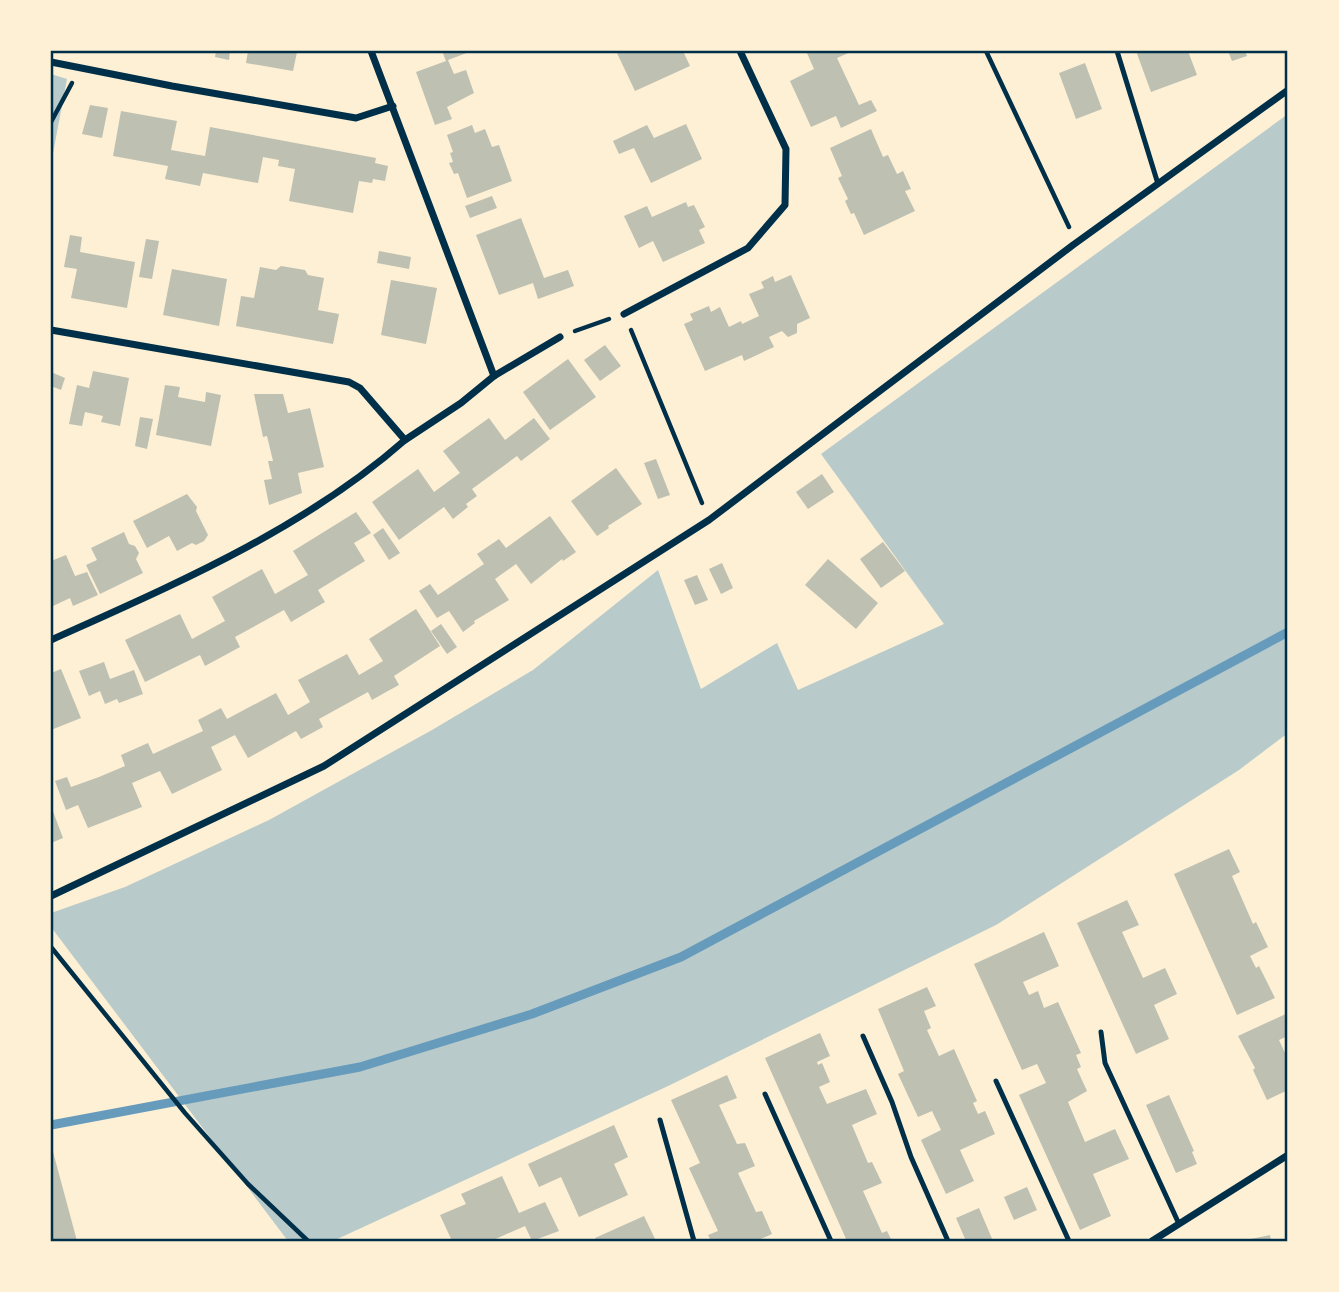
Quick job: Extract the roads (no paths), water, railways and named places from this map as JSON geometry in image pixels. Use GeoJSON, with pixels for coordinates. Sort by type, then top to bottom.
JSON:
{"type":"FeatureCollection","features":[{"type":"Feature","properties":{"kind":"street"},"geometry":{"type":"LineString","coordinates":[[371,51],[494,376]]}},
{"type":"Feature","properties":{"kind":"street"},"geometry":{"type":"LineString","coordinates":[[624,314],[748,248],[785,205],[786,149],[740,51]]}},
{"type":"Feature","properties":{"kind":"street"},"geometry":{"type":"LineString","coordinates":[[51,62],[356,118],[393,106]]}},
{"type":"Feature","properties":{"kind":"street"},"geometry":{"type":"LineString","coordinates":[[51,896],[324,766],[709,520],[1076,243],[1288,89]]}},
{"type":"Feature","properties":{"kind":"street"},"geometry":{"type":"LineString","coordinates":[[51,330],[349,382],[360,388],[405,440]]}},
{"type":"Feature","properties":{"kind":"street"},"geometry":{"type":"LineString","coordinates":[[51,640],[259,541],[363,474],[494,376],[560,337]]}},
{"type":"Feature","properties":{"kind":"street"},"geometry":{"type":"LineString","coordinates":[[1152,1241],[1163,1238],[1179,1224],[1288,1155]]}},
{"type":"Feature","properties":{"kind":"lane"},"geometry":{"type":"LineString","coordinates":[[1116,51],[1158,184]]}},
{"type":"Feature","properties":{"kind":"lane"},"geometry":{"type":"LineString","coordinates":[[1101,1032],[1105,1063],[1179,1224]]}},
{"type":"Feature","properties":{"kind":"lane"},"geometry":{"type":"LineString","coordinates":[[863,1036],[948,1241]]}},
{"type":"Feature","properties":{"kind":"lane"},"geometry":{"type":"LineString","coordinates":[[996,1081],[1069,1241]]}},
{"type":"Feature","properties":{"kind":"lane"},"geometry":{"type":"LineString","coordinates":[[765,1094],[831,1241]]}},
{"type":"Feature","properties":{"kind":"lane"},"geometry":{"type":"LineString","coordinates":[[660,1120],[694,1241]]}},
{"type":"Feature","properties":{"kind":"waterway"},"geometry":{"type":"LineString","coordinates":[[51,1125],[360,1067],[532,1014],[681,957],[1288,632]]}}]}
